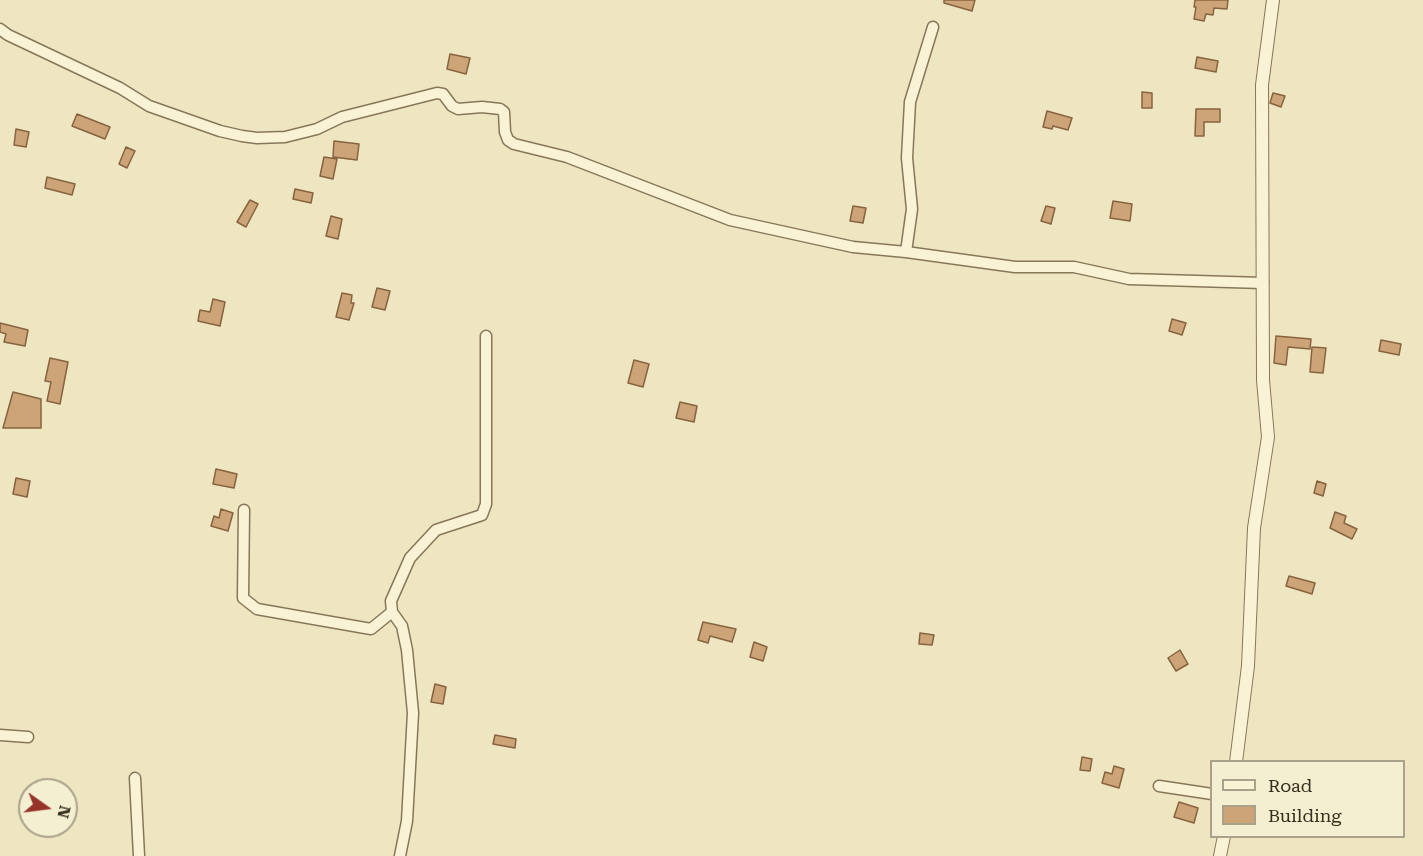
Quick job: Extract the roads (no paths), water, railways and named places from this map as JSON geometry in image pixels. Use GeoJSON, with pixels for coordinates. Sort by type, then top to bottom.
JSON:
{"type":"FeatureCollection","features":[{"type":"Feature","properties":{"kind":"street"},"geometry":{"type":"LineString","coordinates":[[1236,760],[1248,666],[1254,528],[1268,437],[1263,380],[1262,85],[1273,0]]}},
{"type":"Feature","properties":{"kind":"street"},"geometry":{"type":"LineString","coordinates":[[906,252],[912,209],[907,158],[910,102],[933,27]]}},
{"type":"Feature","properties":{"kind":"street"},"geometry":{"type":"LineString","coordinates":[[0,29],[8,35],[120,88],[149,106],[220,131],[258,138],[285,137],[317,129],[342,117],[437,93],[443,94],[452,106],[458,109],[482,107],[500,109],[504,112],[505,132],[508,140],[514,144],[567,157],[730,220],[853,247],[1015,267],[1074,267],[1129,279],[1263,283]]}},
{"type":"Feature","properties":{"kind":"street"},"geometry":{"type":"LineString","coordinates":[[400,856],[407,821],[413,713],[407,650],[402,626],[392,612],[391,600],[410,558],[436,530],[482,515],[486,504],[486,336]]}},
{"type":"Feature","properties":{"kind":"street"},"geometry":{"type":"LineString","coordinates":[[244,510],[243,598],[257,609],[371,629],[392,612]]}},
{"type":"Feature","properties":{"kind":"street"},"geometry":{"type":"LineString","coordinates":[[0,735],[28,736]]}},
{"type":"Feature","properties":{"kind":"street"},"geometry":{"type":"LineString","coordinates":[[135,778],[139,856]]}},
{"type":"Feature","properties":{"kind":"street"},"geometry":{"type":"LineString","coordinates":[[1159,786],[1210,794]]}},
{"type":"Feature","properties":{"kind":"street"},"geometry":{"type":"LineString","coordinates":[[1220,856],[1224,838]]}}]}
